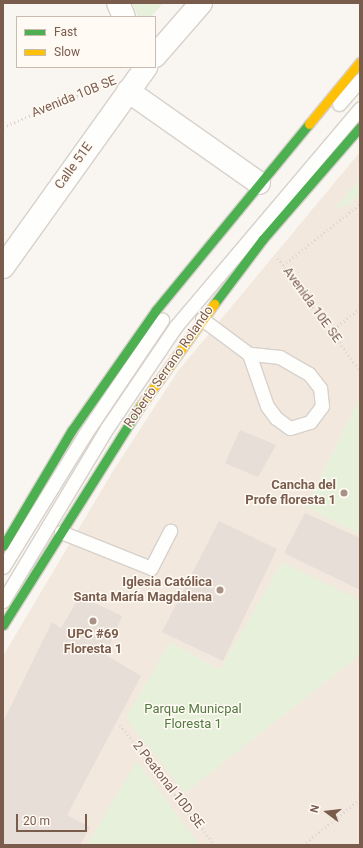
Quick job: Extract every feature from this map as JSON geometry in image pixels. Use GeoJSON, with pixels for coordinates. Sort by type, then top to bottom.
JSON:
{"type":"FeatureCollection","features":[{"type":"Feature","properties":{"kind":"main road"},"geometry":{"type":"LineString","coordinates":[[3,546],[72,430],[156,310],[360,62]]}},
{"type":"Feature","properties":{"kind":"main road","name":"Roberto Serrano Rolando"},"geometry":{"type":"LineString","coordinates":[[3,625],[129,422],[202,319],[263,239],[360,127]]}},
{"type":"Feature","properties":{"kind":"street"},"geometry":{"type":"LineString","coordinates":[[118,3],[124,16]]}},
{"type":"Feature","properties":{"kind":"street","name":"Calle 51E"},"geometry":{"type":"LineString","coordinates":[[156,55],[201,3]]}},
{"type":"Feature","properties":{"kind":"street","name":"Calle 51E"},"geometry":{"type":"LineString","coordinates":[[3,267],[119,87],[143,68]]}},
{"type":"Feature","properties":{"kind":"street"},"geometry":{"type":"LineString","coordinates":[[119,87],[259,183]]}},
{"type":"Feature","properties":{"kind":"lane"},"geometry":{"type":"LineString","coordinates":[[3,567],[85,434],[164,318],[360,80]]}},
{"type":"Feature","properties":{"kind":"lane","name":"Roberto Serrano Rolando"},"geometry":{"type":"LineString","coordinates":[[3,601],[107,428],[176,326],[360,108]]}},
{"type":"Feature","properties":{"kind":"lane"},"geometry":{"type":"LineString","coordinates":[[202,319],[249,354],[280,357],[309,374],[320,388],[322,406],[310,422],[290,428],[276,418],[267,406],[249,354]]}},
{"type":"Feature","properties":{"kind":"lane"},"geometry":{"type":"LineString","coordinates":[[61,532],[151,568],[170,531]]}},
{"type":"Feature","properties":{"kind":"path","name":"Avenida 10B SE"},"geometry":{"type":"LineString","coordinates":[[3,126],[119,87]]}},
{"type":"Feature","properties":{"kind":"path"},"geometry":{"type":"LineString","coordinates":[[283,265],[360,204]]}},
{"type":"Feature","properties":{"kind":"path","name":"Avenida 10E SE"},"geometry":{"type":"LineString","coordinates":[[263,239],[360,371]]}},
{"type":"Feature","properties":{"kind":"path"},"geometry":{"type":"LineString","coordinates":[[331,331],[360,308]]}},
{"type":"Feature","properties":{"kind":"path","name":"2 Peatonal 10D SE"},"geometry":{"type":"LineString","coordinates":[[120,725],[215,845]]}},
{"type":"Feature","properties":{"kind":"path"},"geometry":{"type":"LineString","coordinates":[[303,845],[360,799]]}},
{"type":"Feature","properties":{"kind":"shaded area"},"geometry":{"type":"Polygon","coordinates":[[[360,152],[360,845],[3,845],[3,656],[113,471],[178,371],[360,152]]]}},
{"type":"Feature","properties":{"kind":"green space"},"geometry":{"type":"Polygon","coordinates":[[[132,3],[163,3],[152,16],[138,16],[132,3]]]}},
{"type":"Feature","properties":{"kind":"green space"},"geometry":{"type":"Polygon","coordinates":[[[360,179],[360,195],[346,206],[335,208],[360,179]]]}},
{"type":"Feature","properties":{"kind":"green space"},"geometry":{"type":"Polygon","coordinates":[[[360,397],[360,534],[306,507],[360,397]]]}},
{"type":"Feature","properties":{"kind":"green space","name":"Parque Municpal Floresta 1"},"geometry":{"type":"Polygon","coordinates":[[[282,562],[360,600],[360,655],[185,793],[126,718],[170,642],[220,670],[282,562]]]}},
{"type":"Feature","properties":{"kind":"green space"},"geometry":{"type":"Polygon","coordinates":[[[137,761],[200,845],[87,845],[137,761]]]}},
{"type":"Feature","properties":{"kind":"building"},"geometry":{"type":"Polygon","coordinates":[[[240,430],[276,445],[258,477],[225,463],[240,430]]]}},
{"type":"Feature","properties":{"kind":"building"},"geometry":{"type":"Polygon","coordinates":[[[305,513],[360,538],[360,590],[284,553],[305,513]]]}},
{"type":"Feature","properties":{"kind":"building","name":"Iglesia Católica Santa María Magdalena"},"geometry":{"type":"Polygon","coordinates":[[[219,521],[277,549],[223,661],[162,632],[219,521]]]}},
{"type":"Feature","properties":{"kind":"building"},"geometry":{"type":"Polygon","coordinates":[[[80,596],[122,616],[106,655],[141,676],[67,815],[90,827],[80,845],[3,845],[3,722],[52,622],[61,628],[80,596]]]}},
{"type":"Feature","properties":{"kind":"traffic: fast"},"geometry":{"type":"LineString","coordinates":[[3,546],[72,430],[156,310],[309,124]]}},
{"type":"Feature","properties":{"kind":"traffic: fast"},"geometry":{"type":"LineString","coordinates":[[214,304],[263,239],[360,127]]}},
{"type":"Feature","properties":{"kind":"traffic: fast"},"geometry":{"type":"LineString","coordinates":[[3,625],[141,405]]}},
{"type":"Feature","properties":{"kind":"traffic: slow"},"geometry":{"type":"LineString","coordinates":[[309,124],[360,62]]}},
{"type":"Feature","properties":{"kind":"traffic: slow"},"geometry":{"type":"LineString","coordinates":[[141,405],[214,304]]}},
{"type":"Feature","properties":{"kind":"place","name":"Cancha del Profe floresta 1"},"geometry":{"type":"Point","coordinates":[344,493]}},
{"type":"Feature","properties":{"kind":"place","name":"Iglesia Católica Santa María Magdalena"},"geometry":{"type":"Point","coordinates":[220,590]}},
{"type":"Feature","properties":{"kind":"place","name":"UPC #69 Floresta 1"},"geometry":{"type":"Point","coordinates":[93,621]}}]}
